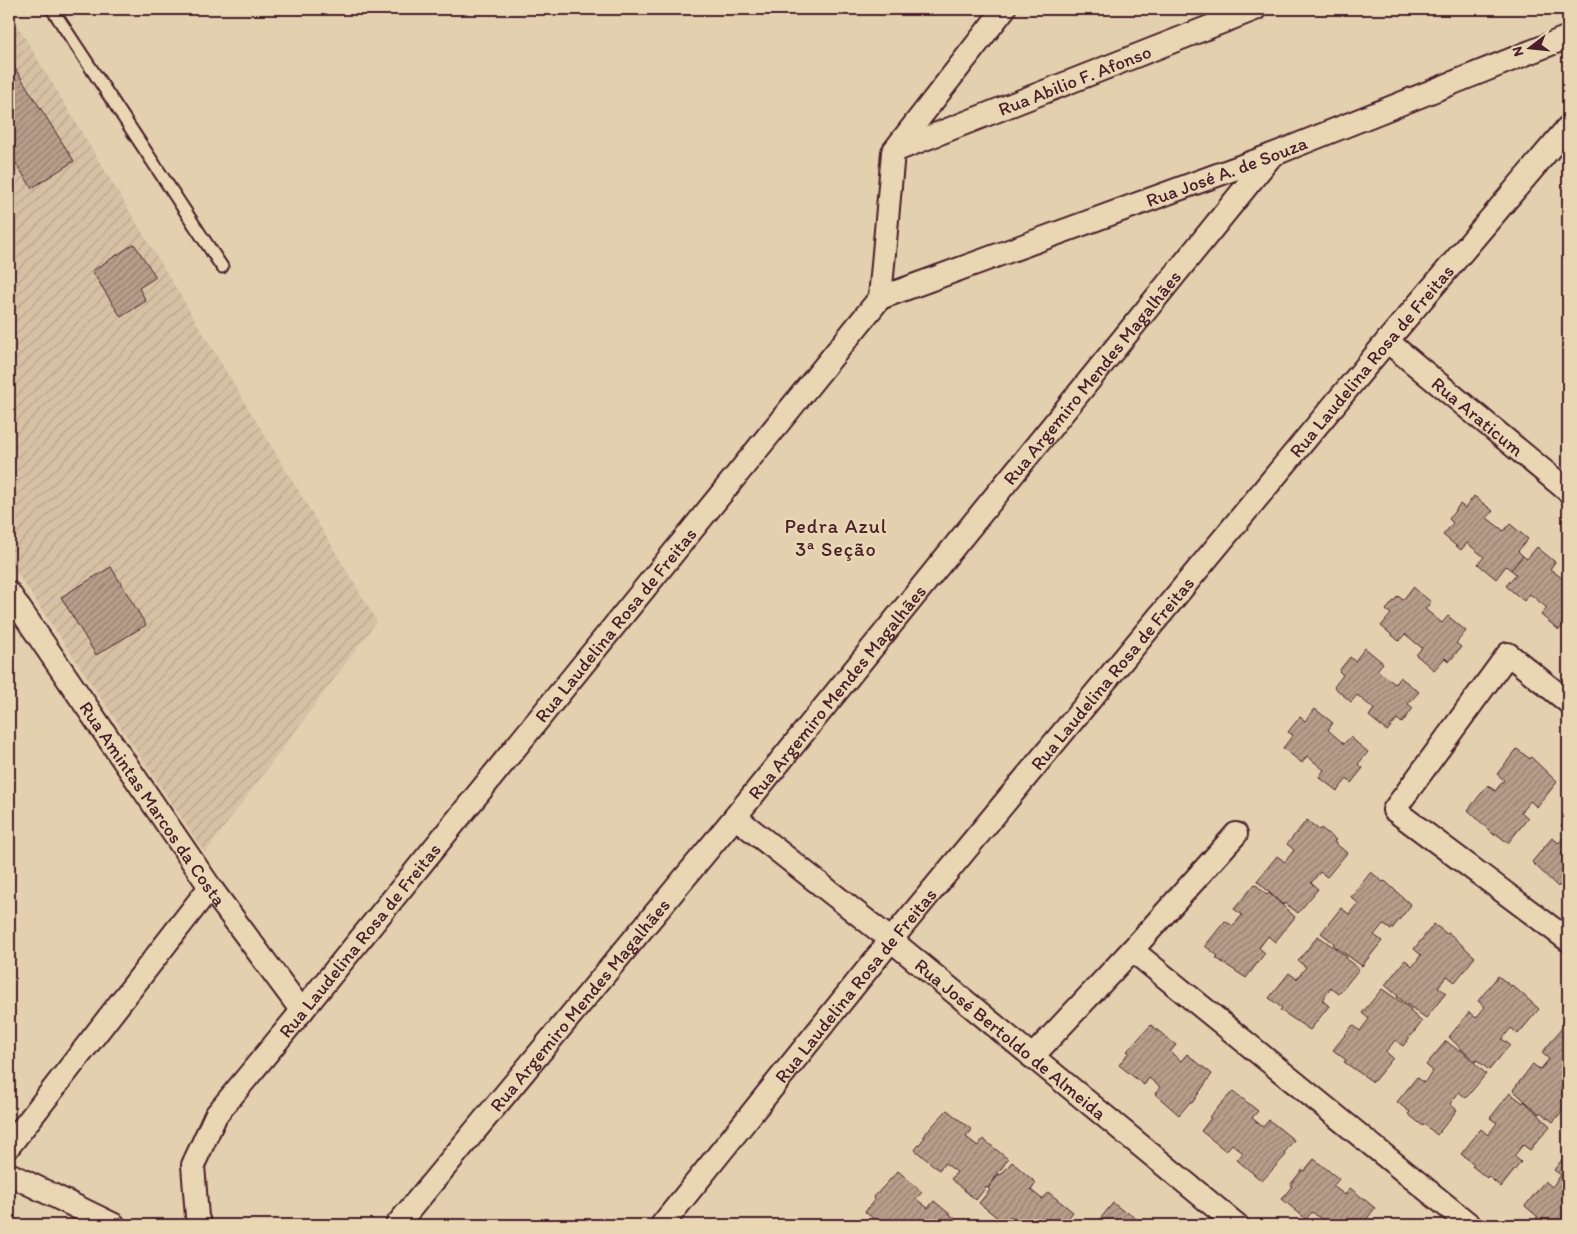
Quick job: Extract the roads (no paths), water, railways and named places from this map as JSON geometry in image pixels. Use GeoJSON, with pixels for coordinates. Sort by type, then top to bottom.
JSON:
{"type":"FeatureCollection","features":[{"type":"Feature","properties":{"kind":"street"},"geometry":{"type":"LineString","coordinates":[[880,298],[893,152],[1004,9]]}},
{"type":"Feature","properties":{"kind":"street","name":"Rua Abilio F. Afonso"},"geometry":{"type":"LineString","coordinates":[[893,152],[1255,9]]}},
{"type":"Feature","properties":{"kind":"street","name":"Rua José A. de Souza"},"geometry":{"type":"LineString","coordinates":[[880,298],[1272,155],[1568,37]]}},
{"type":"Feature","properties":{"kind":"street","name":"Rua Laudelina Rosa de Freitas"},"geometry":{"type":"LineString","coordinates":[[662,1225],[891,940],[1387,341],[1568,127]]}},
{"type":"Feature","properties":{"kind":"street","name":"Rua Argemiro Mendes Magalhães"},"geometry":{"type":"LineString","coordinates":[[397,1225],[735,817],[1272,155]]}},
{"type":"Feature","properties":{"kind":"street","name":"Rua Laudelina Rosa de Freitas"},"geometry":{"type":"LineString","coordinates":[[200,1225],[197,1217],[193,1165],[216,1115],[880,298]]}},
{"type":"Feature","properties":{"kind":"street","name":"Rua Araticum"},"geometry":{"type":"LineString","coordinates":[[1387,341],[1568,491]]}},
{"type":"Feature","properties":{"kind":"street","name":"Rua Amintas Marcos da Costa"},"geometry":{"type":"LineString","coordinates":[[9,593],[210,887],[302,1011]]}},
{"type":"Feature","properties":{"kind":"street"},"geometry":{"type":"LineString","coordinates":[[1568,702],[1508,654],[1394,810],[1568,940]]}},
{"type":"Feature","properties":{"kind":"street","name":"Rua José Bertoldo de Almeida"},"geometry":{"type":"LineString","coordinates":[[735,817],[891,940],[1237,1225]]}},
{"type":"Feature","properties":{"kind":"street"},"geometry":{"type":"LineString","coordinates":[[1032,1057],[1132,950],[1236,834]]}},
{"type":"Feature","properties":{"kind":"street"},"geometry":{"type":"LineString","coordinates":[[9,1146],[210,887]]}},
{"type":"Feature","properties":{"kind":"street"},"geometry":{"type":"LineString","coordinates":[[1132,950],[1470,1225]]}},
{"type":"Feature","properties":{"kind":"street"},"geometry":{"type":"LineString","coordinates":[[9,1174],[114,1225]]}},
{"type":"Feature","properties":{"kind":"lane"},"geometry":{"type":"LineString","coordinates":[[52,9],[222,267]]}},
{"type":"Feature","properties":{"kind":"district","name":"Pedra Azul 3ª Seção"},"geometry":{"type":"Point","coordinates":[836,538]}}]}
